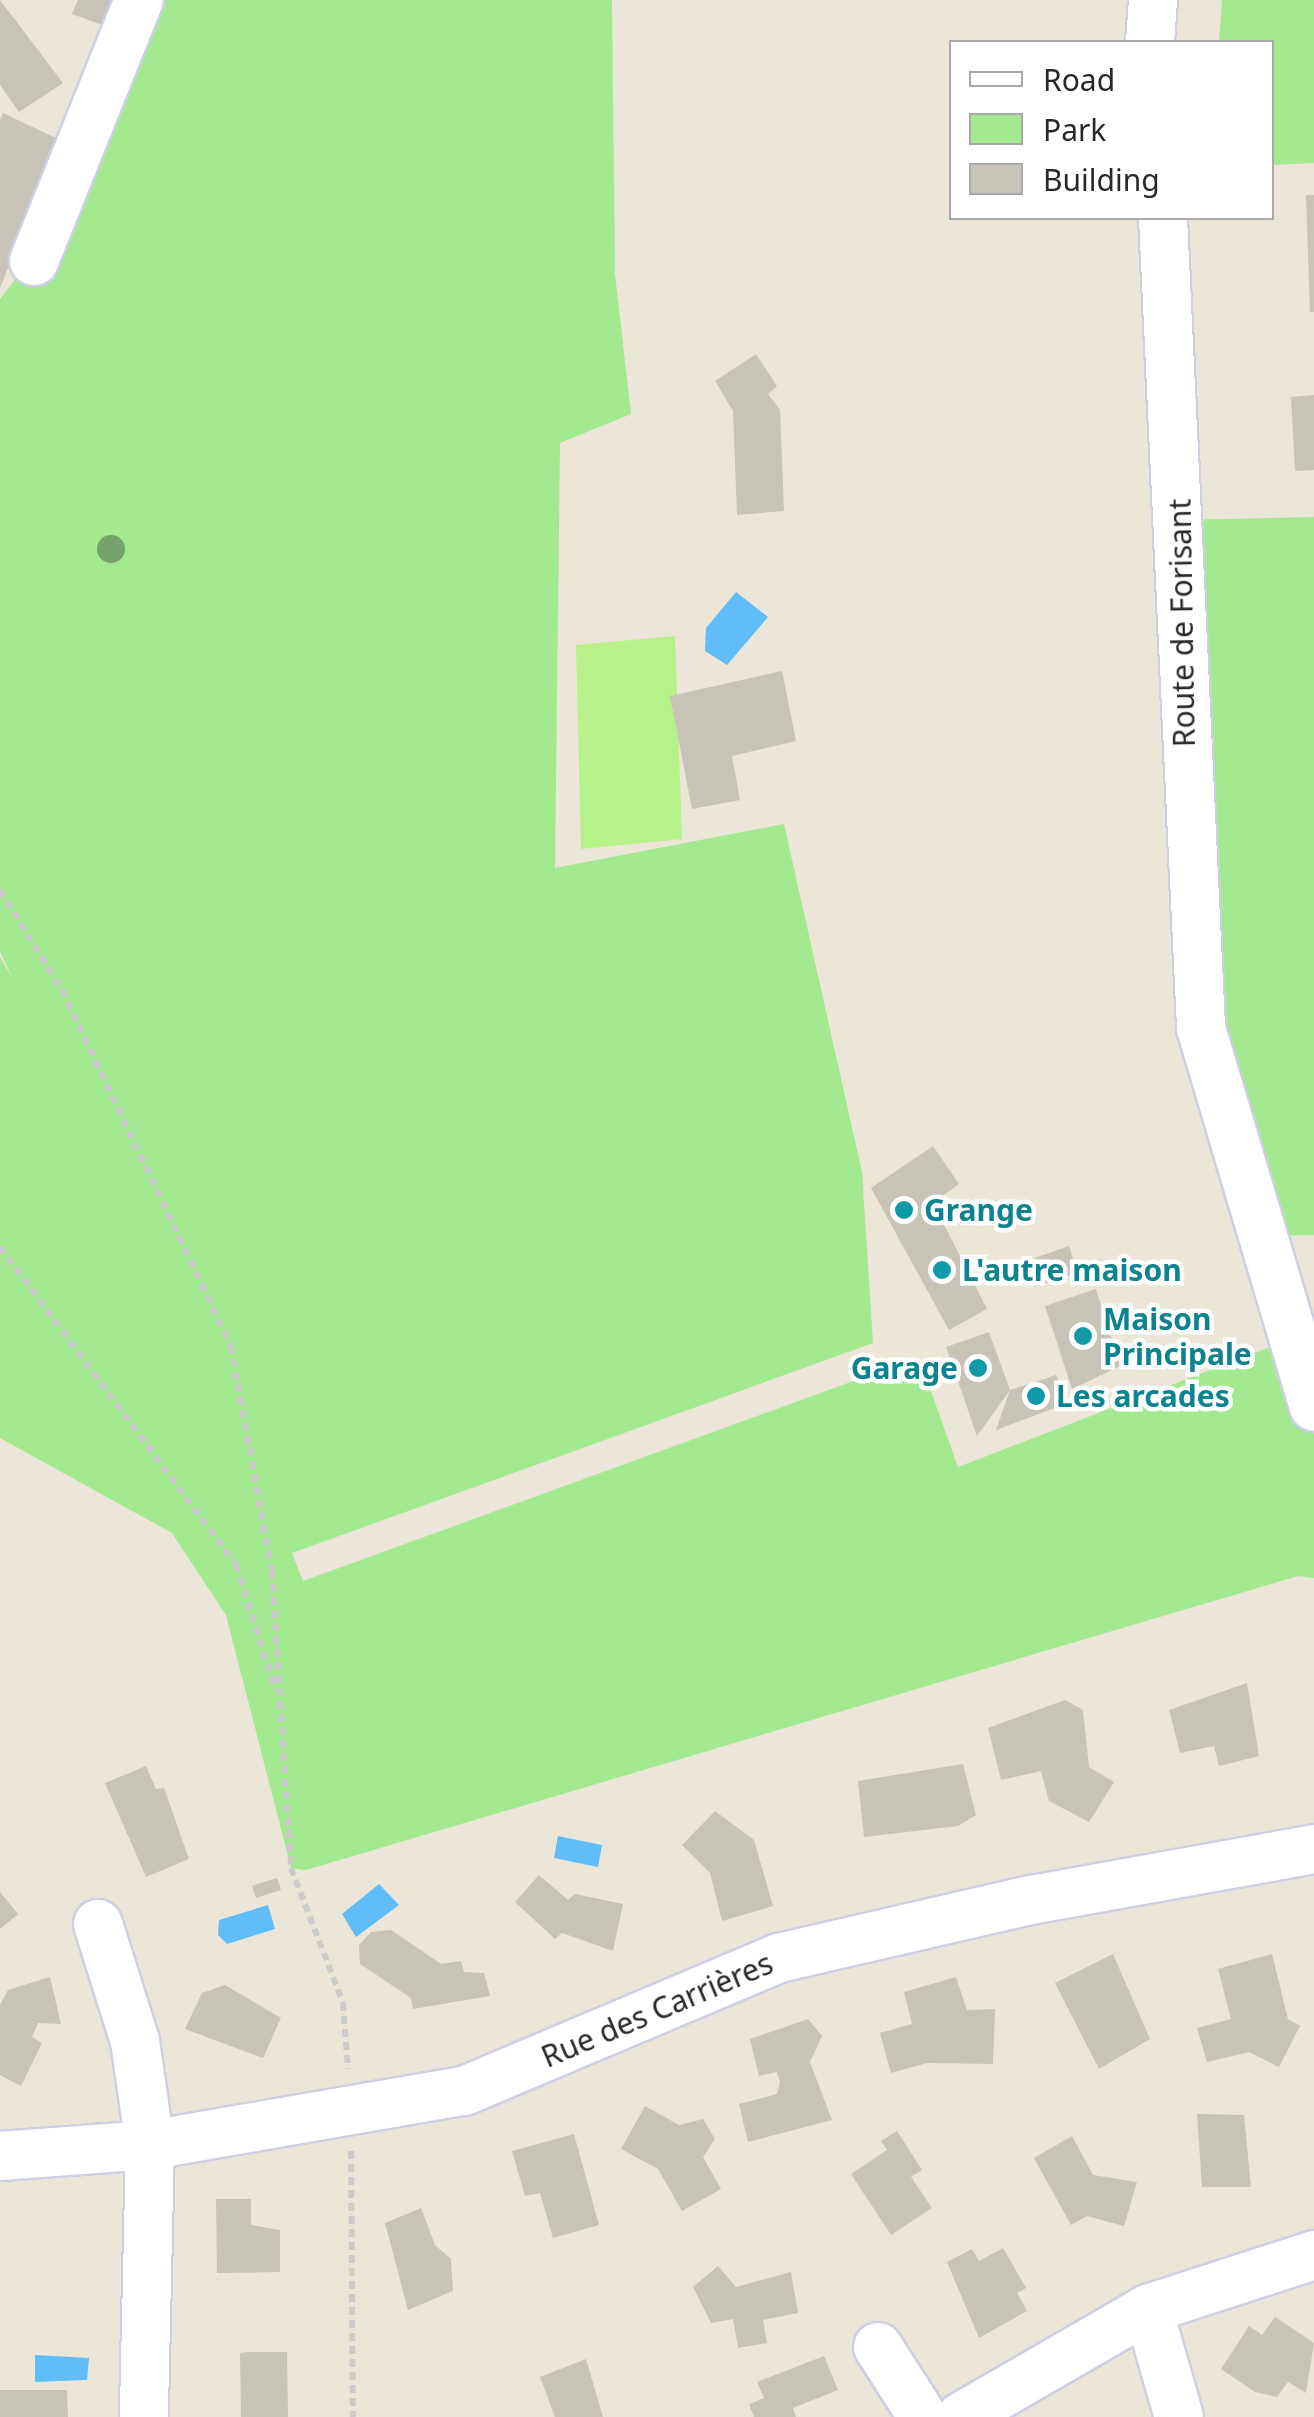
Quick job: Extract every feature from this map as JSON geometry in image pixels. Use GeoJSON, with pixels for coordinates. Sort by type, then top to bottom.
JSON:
{"type":"FeatureCollection","features":[{"type":"Feature","properties":{"kind":"street"},"geometry":{"type":"LineString","coordinates":[[34,261],[139,0]]}},
{"type":"Feature","properties":{"kind":"street"},"geometry":{"type":"LineString","coordinates":[[1150,40],[1153,0]]}},
{"type":"Feature","properties":{"kind":"street","name":"Route de Forisant"},"geometry":{"type":"LineString","coordinates":[[1163,220],[1202,1028],[1314,1406]]}},
{"type":"Feature","properties":{"kind":"street","name":"Rue des Carrières"},"geometry":{"type":"LineString","coordinates":[[0,2156],[150,2145],[352,2106],[464,2091],[779,1958],[1031,1900],[1314,1849]]}},
{"type":"Feature","properties":{"kind":"street"},"geometry":{"type":"LineString","coordinates":[[98,1924],[135,2041],[150,2145],[144,2417]]}},
{"type":"Feature","properties":{"kind":"street"},"geometry":{"type":"LineString","coordinates":[[961,2417],[1148,2309],[1314,2255]]}},
{"type":"Feature","properties":{"kind":"street"},"geometry":{"type":"LineString","coordinates":[[1148,2309],[1179,2417]]}},
{"type":"Feature","properties":{"kind":"street"},"geometry":{"type":"LineString","coordinates":[[878,2346],[923,2417]]}},
{"type":"Feature","properties":{"kind":"path"},"geometry":{"type":"LineString","coordinates":[[0,890],[62,990],[231,1346],[272,1571],[290,1868],[343,2003],[352,2106],[353,2417]]}},
{"type":"Feature","properties":{"kind":"path"},"geometry":{"type":"LineString","coordinates":[[0,1247],[236,1565],[280,1700]]}},
{"type":"Feature","properties":{"kind":"green space"},"geometry":{"type":"Polygon","coordinates":[[[139,0],[612,0],[615,274],[631,414],[560,443],[555,868],[784,824],[862,1172],[873,1343],[292,1553],[303,1581],[884,1370],[923,1369],[958,1467],[1296,1337],[1314,1407],[1314,1578],[1298,1576],[306,1870],[291,1868],[226,1615],[172,1533],[0,1438],[0,957],[12,977],[0,951],[0,299],[37,251],[139,0]]]}},
{"type":"Feature","properties":{"kind":"green space"},"geometry":{"type":"Polygon","coordinates":[[[1222,0],[1314,0],[1314,163],[1274,165],[1274,40],[1219,40],[1222,0]]]}},
{"type":"Feature","properties":{"kind":"green space"},"geometry":{"type":"Polygon","coordinates":[[[1314,517],[1314,1235],[1265,1236],[1201,1028],[1179,520],[1314,517]]]}},
{"type":"Feature","properties":{"kind":"green space"},"geometry":{"type":"Polygon","coordinates":[[[675,636],[682,839],[581,849],[576,645],[675,636]]]}},
{"type":"Feature","properties":{"kind":"water"},"geometry":{"type":"Polygon","coordinates":[[[736,592],[768,617],[727,665],[705,651],[706,628],[736,592]]]}},
{"type":"Feature","properties":{"kind":"water"},"geometry":{"type":"Polygon","coordinates":[[[558,1836],[602,1845],[598,1867],[554,1858],[558,1836]]]}},
{"type":"Feature","properties":{"kind":"water"},"geometry":{"type":"Polygon","coordinates":[[[379,1884],[399,1905],[356,1937],[342,1914],[379,1884]]]}},
{"type":"Feature","properties":{"kind":"water"},"geometry":{"type":"Polygon","coordinates":[[[268,1905],[275,1929],[227,1944],[218,1935],[219,1920],[268,1905]]]}},
{"type":"Feature","properties":{"kind":"water"},"geometry":{"type":"Polygon","coordinates":[[[35,2355],[89,2358],[87,2380],[35,2382],[35,2355]]]}},
{"type":"Feature","properties":{"kind":"building"},"geometry":{"type":"Polygon","coordinates":[[[0,0],[63,83],[19,112],[0,85],[0,0]]]}},
{"type":"Feature","properties":{"kind":"building"},"geometry":{"type":"Polygon","coordinates":[[[78,0],[123,0],[111,28],[72,14],[78,0]]]}},
{"type":"Feature","properties":{"kind":"building"},"geometry":{"type":"Polygon","coordinates":[[[3,113],[60,140],[0,288],[0,120],[3,113]]]}},
{"type":"Feature","properties":{"kind":"building"},"geometry":{"type":"Polygon","coordinates":[[[1306,195],[1314,195],[1314,312],[1310,312],[1306,195]]]}},
{"type":"Feature","properties":{"kind":"building"},"geometry":{"type":"Polygon","coordinates":[[[756,354],[777,386],[768,394],[780,410],[784,511],[737,515],[733,411],[715,381],[756,354]]]}},
{"type":"Feature","properties":{"kind":"building"},"geometry":{"type":"Polygon","coordinates":[[[1314,395],[1314,470],[1295,471],[1291,397],[1314,395]]]}},
{"type":"Feature","properties":{"kind":"building"},"geometry":{"type":"Polygon","coordinates":[[[782,671],[796,741],[732,756],[740,800],[692,809],[670,696],[782,671]]]}},
{"type":"Feature","properties":{"kind":"building"},"geometry":{"type":"Polygon","coordinates":[[[933,1146],[959,1184],[933,1203],[987,1309],[949,1330],[871,1188],[933,1146]]]}},
{"type":"Feature","properties":{"kind":"building"},"geometry":{"type":"Polygon","coordinates":[[[1069,1246],[1077,1273],[1035,1287],[1026,1261],[1069,1246]]]}},
{"type":"Feature","properties":{"kind":"building","name":"Maison Principale"},"geometry":{"type":"Polygon","coordinates":[[[1096,1289],[1120,1366],[1072,1389],[1045,1306],[1096,1289]]]}},
{"type":"Feature","properties":{"kind":"building","name":"Garage"},"geometry":{"type":"Polygon","coordinates":[[[989,1332],[1010,1390],[977,1436],[946,1347],[989,1332]]]}},
{"type":"Feature","properties":{"kind":"building","name":"Les arcades"},"geometry":{"type":"Polygon","coordinates":[[[1056,1375],[1068,1403],[996,1430],[1010,1390],[1056,1375]]]}},
{"type":"Feature","properties":{"kind":"building"},"geometry":{"type":"Polygon","coordinates":[[[1247,1683],[1259,1756],[1219,1766],[1214,1746],[1180,1753],[1169,1710],[1247,1683]]]}},
{"type":"Feature","properties":{"kind":"building"},"geometry":{"type":"Polygon","coordinates":[[[1065,1700],[1083,1710],[1089,1767],[1114,1782],[1089,1822],[1049,1801],[1041,1771],[1001,1780],[988,1728],[1065,1700]]]}},
{"type":"Feature","properties":{"kind":"building"},"geometry":{"type":"Polygon","coordinates":[[[963,1764],[976,1815],[958,1826],[864,1837],[858,1781],[963,1764]]]}},
{"type":"Feature","properties":{"kind":"building"},"geometry":{"type":"Polygon","coordinates":[[[146,1766],[156,1789],[164,1788],[189,1859],[146,1877],[105,1783],[146,1766]]]}},
{"type":"Feature","properties":{"kind":"building"},"geometry":{"type":"Polygon","coordinates":[[[715,1811],[754,1840],[773,1906],[722,1921],[710,1873],[682,1845],[715,1811]]]}},
{"type":"Feature","properties":{"kind":"building"},"geometry":{"type":"Polygon","coordinates":[[[539,1875],[568,1900],[575,1894],[623,1904],[613,1951],[562,1933],[555,1939],[515,1902],[539,1875]]]}},
{"type":"Feature","properties":{"kind":"building"},"geometry":{"type":"Polygon","coordinates":[[[277,1878],[281,1890],[256,1898],[252,1886],[277,1878]]]}},
{"type":"Feature","properties":{"kind":"building"},"geometry":{"type":"Polygon","coordinates":[[[0,1892],[18,1914],[0,1929],[0,1892]]]}},
{"type":"Feature","properties":{"kind":"building"},"geometry":{"type":"Polygon","coordinates":[[[391,1930],[441,1964],[461,1961],[464,1972],[484,1973],[490,1996],[413,2009],[411,1998],[360,1964],[359,1945],[371,1932],[391,1930]]]}},
{"type":"Feature","properties":{"kind":"building"},"geometry":{"type":"Polygon","coordinates":[[[1113,1954],[1150,2039],[1099,2069],[1055,1983],[1113,1954]]]}},
{"type":"Feature","properties":{"kind":"building"},"geometry":{"type":"Polygon","coordinates":[[[1272,1954],[1288,2019],[1300,2026],[1279,2067],[1249,2052],[1207,2062],[1197,2028],[1231,2019],[1218,1969],[1272,1954]]]}},
{"type":"Feature","properties":{"kind":"building"},"geometry":{"type":"Polygon","coordinates":[[[50,1977],[61,2024],[38,2023],[32,2037],[42,2043],[21,2086],[0,2075],[0,2005],[8,1990],[50,1977]]]}},
{"type":"Feature","properties":{"kind":"building"},"geometry":{"type":"Polygon","coordinates":[[[956,1977],[967,2010],[995,2009],[993,2064],[927,2063],[891,2073],[880,2033],[912,2024],[904,1992],[956,1977]]]}},
{"type":"Feature","properties":{"kind":"building"},"geometry":{"type":"Polygon","coordinates":[[[225,1985],[281,2018],[263,2058],[185,2029],[202,1993],[225,1985]]]}},
{"type":"Feature","properties":{"kind":"building"},"geometry":{"type":"Polygon","coordinates":[[[808,2019],[822,2036],[810,2062],[832,2120],[748,2142],[739,2104],[777,2094],[780,2082],[777,2072],[759,2076],[750,2039],[808,2019]]]}},
{"type":"Feature","properties":{"kind":"building"},"geometry":{"type":"Polygon","coordinates":[[[645,2106],[679,2125],[703,2119],[715,2139],[703,2157],[721,2189],[682,2211],[658,2169],[621,2149],[645,2106]]]}},
{"type":"Feature","properties":{"kind":"building"},"geometry":{"type":"Polygon","coordinates":[[[1197,2114],[1244,2115],[1251,2187],[1202,2187],[1197,2114]]]}},
{"type":"Feature","properties":{"kind":"building"},"geometry":{"type":"Polygon","coordinates":[[[897,2131],[922,2170],[911,2177],[932,2208],[891,2235],[851,2174],[887,2150],[881,2141],[897,2131]]]}},
{"type":"Feature","properties":{"kind":"building"},"geometry":{"type":"Polygon","coordinates":[[[574,2134],[599,2225],[553,2238],[540,2193],[525,2196],[512,2151],[574,2134]]]}},
{"type":"Feature","properties":{"kind":"building"},"geometry":{"type":"Polygon","coordinates":[[[1072,2136],[1093,2175],[1137,2182],[1124,2226],[1087,2216],[1071,2225],[1034,2158],[1072,2136]]]}},
{"type":"Feature","properties":{"kind":"building"},"geometry":{"type":"Polygon","coordinates":[[[216,2199],[251,2199],[251,2225],[280,2230],[280,2272],[217,2273],[216,2199]]]}},
{"type":"Feature","properties":{"kind":"building"},"geometry":{"type":"Polygon","coordinates":[[[421,2208],[435,2245],[451,2259],[453,2291],[408,2310],[385,2223],[421,2208]]]}},
{"type":"Feature","properties":{"kind":"building"},"geometry":{"type":"Polygon","coordinates":[[[1003,2248],[1026,2288],[1017,2293],[1027,2311],[979,2338],[947,2262],[972,2249],[979,2261],[1003,2248]]]}},
{"type":"Feature","properties":{"kind":"building"},"geometry":{"type":"Polygon","coordinates":[[[718,2266],[736,2287],[791,2272],[798,2313],[763,2320],[767,2343],[738,2348],[733,2319],[711,2323],[693,2287],[718,2266]]]}},
{"type":"Feature","properties":{"kind":"building"},"geometry":{"type":"Polygon","coordinates":[[[1275,2317],[1314,2343],[1306,2393],[1288,2382],[1277,2397],[1255,2392],[1221,2369],[1249,2326],[1262,2335],[1275,2317]]]}},
{"type":"Feature","properties":{"kind":"building"},"geometry":{"type":"Polygon","coordinates":[[[287,2352],[288,2417],[241,2417],[240,2353],[287,2352]]]}},
{"type":"Feature","properties":{"kind":"building"},"geometry":{"type":"Polygon","coordinates":[[[824,2356],[838,2390],[793,2408],[796,2417],[754,2417],[749,2404],[764,2398],[757,2382],[824,2356]]]}},
{"type":"Feature","properties":{"kind":"building"},"geometry":{"type":"Polygon","coordinates":[[[586,2359],[603,2417],[555,2417],[540,2377],[586,2359]]]}},
{"type":"Feature","properties":{"kind":"building"},"geometry":{"type":"Polygon","coordinates":[[[0,2390],[67,2390],[68,2417],[0,2417],[0,2390]]]}},
{"type":"Feature","properties":{"kind":"place","name":"Grange"},"geometry":{"type":"Point","coordinates":[904,1210]}},
{"type":"Feature","properties":{"kind":"place","name":"L'autre maison"},"geometry":{"type":"Point","coordinates":[942,1270]}},
{"type":"Feature","properties":{"kind":"place","name":"Maison Principale"},"geometry":{"type":"Point","coordinates":[1083,1336]}},
{"type":"Feature","properties":{"kind":"place","name":"Garage"},"geometry":{"type":"Point","coordinates":[978,1368]}},
{"type":"Feature","properties":{"kind":"place","name":"Les arcades"},"geometry":{"type":"Point","coordinates":[1036,1396]}}]}
